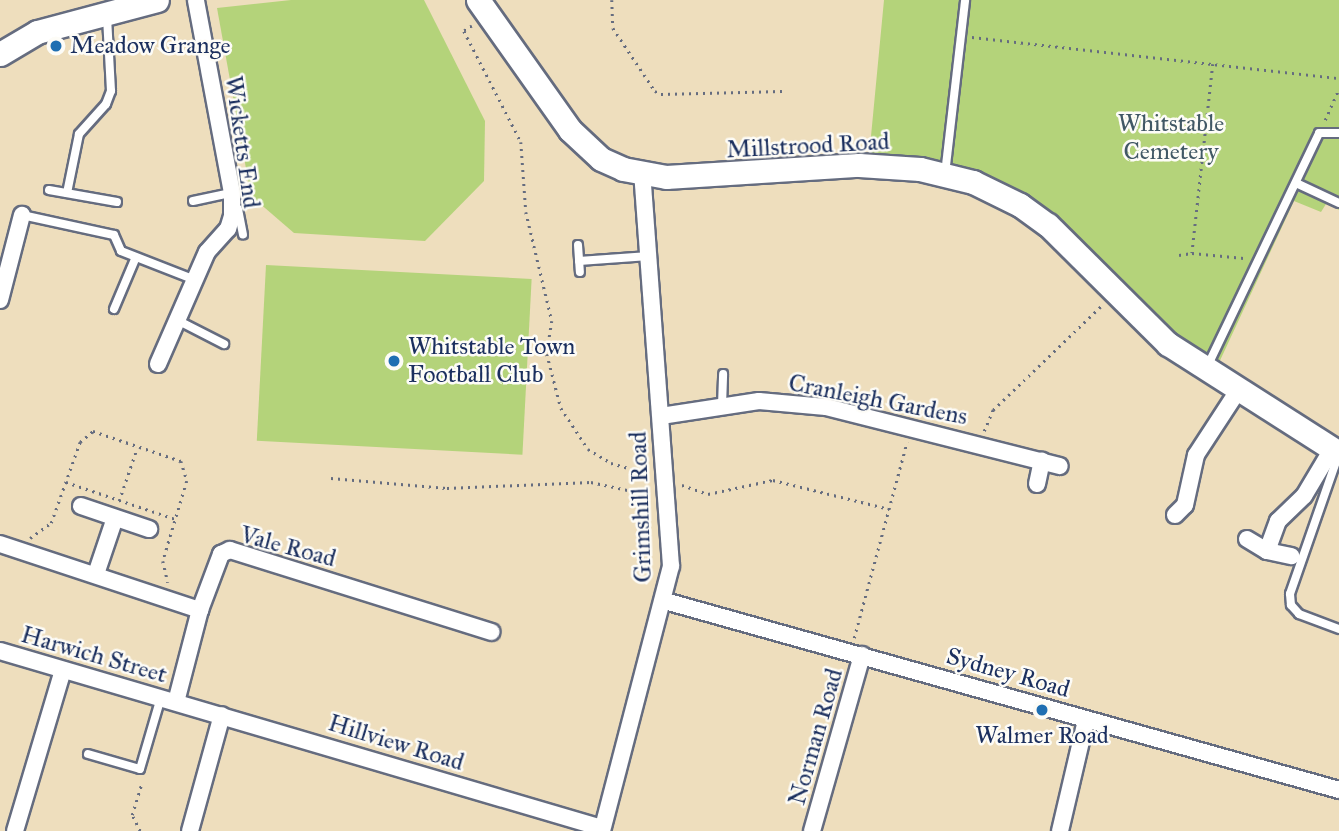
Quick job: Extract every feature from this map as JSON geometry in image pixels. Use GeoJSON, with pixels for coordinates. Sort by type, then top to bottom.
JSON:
{"type":"FeatureCollection","features":[{"type":"Feature","properties":{"kind":"street","name":"Wicketts End"},"geometry":{"type":"LineString","coordinates":[[158,364],[207,252],[231,223],[232,193],[196,0]]}},
{"type":"Feature","properties":{"kind":"street"},"geometry":{"type":"LineString","coordinates":[[0,54],[37,32],[148,1]]}},
{"type":"Feature","properties":{"kind":"street","name":"Millstrood Road"},"geometry":{"type":"LineString","coordinates":[[483,7],[586,147],[601,159],[642,174],[702,178],[859,165],[946,174],[1020,205],[1066,241],[1150,329],[1336,451]]}},
{"type":"Feature","properties":{"kind":"street","name":"Grimshill Road"},"geometry":{"type":"LineString","coordinates":[[602,830],[665,601],[671,566],[642,174]]}},
{"type":"Feature","properties":{"kind":"street"},"geometry":{"type":"LineString","coordinates":[[0,300],[3,279],[22,215]]}},
{"type":"Feature","properties":{"kind":"street"},"geometry":{"type":"LineString","coordinates":[[1175,515],[1185,505],[1188,475],[1196,455],[1239,389]]}},
{"type":"Feature","properties":{"kind":"street","name":"Cranleigh Gardens"},"geometry":{"type":"LineString","coordinates":[[661,416],[759,401],[813,406],[978,443],[1060,466]]}},
{"type":"Feature","properties":{"kind":"street"},"geometry":{"type":"LineString","coordinates":[[1267,551],[1278,520],[1304,496],[1336,451]]}},
{"type":"Feature","properties":{"kind":"street"},"geometry":{"type":"LineString","coordinates":[[1037,484],[1042,461]]}},
{"type":"Feature","properties":{"kind":"street"},"geometry":{"type":"LineString","coordinates":[[81,506],[149,529]]}},
{"type":"Feature","properties":{"kind":"street"},"geometry":{"type":"LineString","coordinates":[[96,574],[115,518]]}},
{"type":"Feature","properties":{"kind":"street"},"geometry":{"type":"LineString","coordinates":[[1247,539],[1267,551],[1291,556]]}},
{"type":"Feature","properties":{"kind":"street"},"geometry":{"type":"LineString","coordinates":[[0,544],[200,610]]}},
{"type":"Feature","properties":{"kind":"street","name":"Vale Road"},"geometry":{"type":"LineString","coordinates":[[168,700],[221,554],[230,550],[491,632]]}},
{"type":"Feature","properties":{"kind":"street","name":"Sydney Road"},"geometry":{"type":"LineString","coordinates":[[665,601],[1339,790]]}},
{"type":"Feature","properties":{"kind":"street","name":"Harwich Street"},"geometry":{"type":"LineString","coordinates":[[0,651],[168,700]]}},
{"type":"Feature","properties":{"kind":"street","name":"Norman Road"},"geometry":{"type":"LineString","coordinates":[[812,831],[857,653]]}},
{"type":"Feature","properties":{"kind":"street"},"geometry":{"type":"LineString","coordinates":[[15,831],[62,670]]}},
{"type":"Feature","properties":{"kind":"street","name":"Hillview Road"},"geometry":{"type":"LineString","coordinates":[[168,700],[602,830]]}},
{"type":"Feature","properties":{"kind":"street"},"geometry":{"type":"LineString","coordinates":[[190,831],[222,715]]}},
{"type":"Feature","properties":{"kind":"street"},"geometry":{"type":"LineString","coordinates":[[1060,831],[1086,720]]}},
{"type":"Feature","properties":{"kind":"lane"},"geometry":{"type":"LineString","coordinates":[[946,174],[965,0]]}},
{"type":"Feature","properties":{"kind":"lane"},"geometry":{"type":"LineString","coordinates":[[67,193],[79,134],[106,104],[111,90],[107,14]]}},
{"type":"Feature","properties":{"kind":"lane"},"geometry":{"type":"LineString","coordinates":[[200,20],[243,235]]}},
{"type":"Feature","properties":{"kind":"lane"},"geometry":{"type":"LineString","coordinates":[[1206,368],[1319,133],[1339,133]]}},
{"type":"Feature","properties":{"kind":"lane"},"geometry":{"type":"LineString","coordinates":[[1296,183],[1339,203]]}},
{"type":"Feature","properties":{"kind":"lane"},"geometry":{"type":"LineString","coordinates":[[49,190],[117,202]]}},
{"type":"Feature","properties":{"kind":"lane"},"geometry":{"type":"LineString","coordinates":[[193,201],[232,193]]}},
{"type":"Feature","properties":{"kind":"lane"},"geometry":{"type":"LineString","coordinates":[[22,215],[114,235],[121,251],[195,280]]}},
{"type":"Feature","properties":{"kind":"lane"},"geometry":{"type":"LineString","coordinates":[[578,245],[580,272]]}},
{"type":"Feature","properties":{"kind":"lane"},"geometry":{"type":"LineString","coordinates":[[579,261],[649,256]]}},
{"type":"Feature","properties":{"kind":"lane"},"geometry":{"type":"LineString","coordinates":[[114,309],[136,257]]}},
{"type":"Feature","properties":{"kind":"lane"},"geometry":{"type":"LineString","coordinates":[[177,320],[224,344]]}},
{"type":"Feature","properties":{"kind":"lane"},"geometry":{"type":"LineString","coordinates":[[722,406],[723,374]]}},
{"type":"Feature","properties":{"kind":"lane"},"geometry":{"type":"LineString","coordinates":[[1336,451],[1290,594],[1291,605],[1299,614],[1339,629]]}},
{"type":"Feature","properties":{"kind":"lane"},"geometry":{"type":"LineString","coordinates":[[88,754],[140,769],[168,700]]}},
{"type":"Feature","properties":{"kind":"path"},"geometry":{"type":"LineString","coordinates":[[611,0],[613,28],[654,91],[662,94],[782,91]]}},
{"type":"Feature","properties":{"kind":"path"},"geometry":{"type":"LineString","coordinates":[[483,7],[464,31],[521,142],[526,212],[552,321],[547,354],[553,386],[571,428],[587,449],[611,463],[708,494],[773,480],[889,509]]}},
{"type":"Feature","properties":{"kind":"path"},"geometry":{"type":"LineString","coordinates":[[961,36],[1339,78]]}},
{"type":"Feature","properties":{"kind":"path"},"geometry":{"type":"LineString","coordinates":[[1192,253],[1213,64]]}},
{"type":"Feature","properties":{"kind":"path"},"geometry":{"type":"LineString","coordinates":[[1319,133],[1339,89]]}},
{"type":"Feature","properties":{"kind":"path"},"geometry":{"type":"LineString","coordinates":[[1179,255],[1192,253],[1256,260]]}},
{"type":"Feature","properties":{"kind":"path"},"geometry":{"type":"LineString","coordinates":[[978,443],[993,410],[1115,292]]}},
{"type":"Feature","properties":{"kind":"path"},"geometry":{"type":"LineString","coordinates":[[857,653],[889,509],[911,428]]}},
{"type":"Feature","properties":{"kind":"path"},"geometry":{"type":"LineString","coordinates":[[16,549],[51,523],[80,442],[93,432],[138,446],[181,461],[187,481],[163,561],[172,600]]}},
{"type":"Feature","properties":{"kind":"path"},"geometry":{"type":"LineString","coordinates":[[115,518],[138,446]]}},
{"type":"Feature","properties":{"kind":"path"},"geometry":{"type":"LineString","coordinates":[[331,478],[447,488],[591,482],[667,499]]}},
{"type":"Feature","properties":{"kind":"path"},"geometry":{"type":"LineString","coordinates":[[66,482],[176,519]]}},
{"type":"Feature","properties":{"kind":"path"},"geometry":{"type":"LineString","coordinates":[[140,831],[132,816],[144,772]]}},
{"type":"Feature","properties":{"kind":"green space"},"geometry":{"type":"Polygon","coordinates":[[[291,0],[424,0],[485,121],[484,181],[425,241],[294,233],[251,196],[217,8],[291,0]]]}},
{"type":"Feature","properties":{"kind":"green space","name":"Whitstable Cemetery"},"geometry":{"type":"Polygon","coordinates":[[[884,0],[1339,0],[1339,210],[1326,204],[1321,212],[1294,201],[1217,367],[1175,341],[1032,205],[869,157],[884,0]]]}},
{"type":"Feature","properties":{"kind":"green space","name":"Whitstable Town Football Club"},"geometry":{"type":"Polygon","coordinates":[[[266,265],[532,279],[522,455],[257,441],[266,265]]]}},
{"type":"Feature","properties":{"kind":"place","name":"Meadow Grange"},"geometry":{"type":"Point","coordinates":[56,46]}},
{"type":"Feature","properties":{"kind":"place","name":"Whitstable Town Football Club"},"geometry":{"type":"Point","coordinates":[394,361]}},
{"type":"Feature","properties":{"kind":"place","name":"Walmer Road"},"geometry":{"type":"Point","coordinates":[1042,710]}}]}
